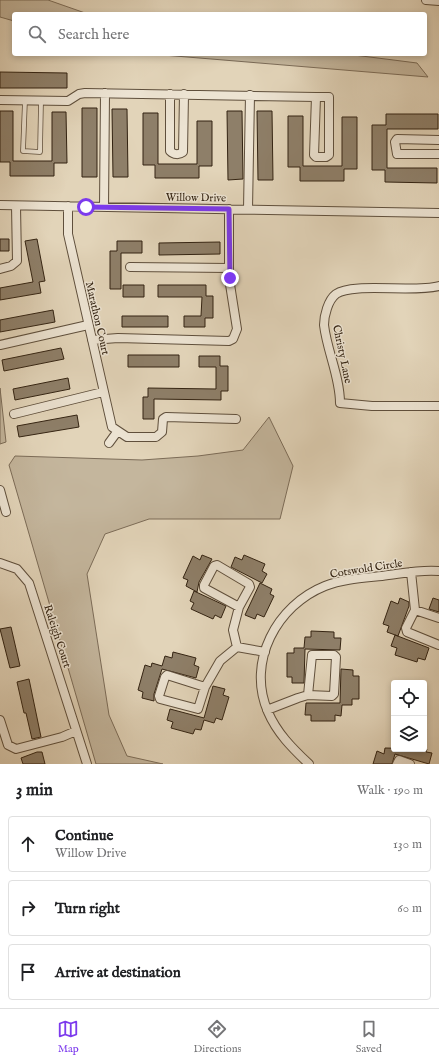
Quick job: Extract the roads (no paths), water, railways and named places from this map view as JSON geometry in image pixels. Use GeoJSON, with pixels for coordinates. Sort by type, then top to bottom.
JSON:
{"type":"FeatureCollection","features":[{"type":"Feature","properties":{"kind":"street"},"geometry":{"type":"LineString","coordinates":[[426,0],[439,2]]}},
{"type":"Feature","properties":{"kind":"street"},"geometry":{"type":"LineString","coordinates":[[104,207],[105,93]]}},
{"type":"Feature","properties":{"kind":"street"},"geometry":{"type":"LineString","coordinates":[[0,100],[68,101],[79,94],[105,93],[329,97],[329,155],[326,157],[316,157],[314,155],[316,97]]}},
{"type":"Feature","properties":{"kind":"street"},"geometry":{"type":"LineString","coordinates":[[170,94],[170,151],[172,154],[181,154],[183,152],[184,94]]}},
{"type":"Feature","properties":{"kind":"street"},"geometry":{"type":"LineString","coordinates":[[248,209],[250,95]]}},
{"type":"Feature","properties":{"kind":"street"},"geometry":{"type":"LineString","coordinates":[[439,140],[397,139],[395,142],[397,154],[439,154]]}},
{"type":"Feature","properties":{"kind":"street","name":"Willow Drive"},"geometry":{"type":"LineString","coordinates":[[0,205],[439,213]]}},
{"type":"Feature","properties":{"kind":"street"},"geometry":{"type":"LineString","coordinates":[[0,269],[15,265],[17,261],[16,206]]}},
{"type":"Feature","properties":{"kind":"street","name":"Marathon Court"},"geometry":{"type":"LineString","coordinates":[[68,206],[68,234],[110,422],[112,427],[117,432]]}},
{"type":"Feature","properties":{"kind":"street"},"geometry":{"type":"LineString","coordinates":[[92,340],[118,338],[233,339],[237,329],[229,268],[229,209]]}},
{"type":"Feature","properties":{"kind":"street"},"geometry":{"type":"LineString","coordinates":[[130,267],[229,268]]}},
{"type":"Feature","properties":{"kind":"street","name":"Christy Lane"},"geometry":{"type":"LineString","coordinates":[[439,286],[418,289],[360,289],[336,294],[330,301],[324,324],[340,403],[372,406],[439,406]]}},
{"type":"Feature","properties":{"kind":"street"},"geometry":{"type":"LineString","coordinates":[[0,345],[88,325]]}},
{"type":"Feature","properties":{"kind":"street"},"geometry":{"type":"LineString","coordinates":[[14,414],[103,392]]}},
{"type":"Feature","properties":{"kind":"street"},"geometry":{"type":"LineString","coordinates":[[109,443],[117,432],[127,437],[156,437],[162,432],[164,419],[166,417],[236,419]]}},
{"type":"Feature","properties":{"kind":"street"},"geometry":{"type":"LineString","coordinates":[[0,490],[6,512]]}},
{"type":"Feature","properties":{"kind":"street","name":"Raleigh Court"},"geometry":{"type":"LineString","coordinates":[[0,563],[17,569],[29,583],[86,764]]}},
{"type":"Feature","properties":{"kind":"street"},"geometry":{"type":"LineString","coordinates":[[237,647],[233,630],[239,607],[250,587],[249,584],[214,566],[204,585],[204,588],[239,607]]}},
{"type":"Feature","properties":{"kind":"street","name":"Cotswold Circle"},"geometry":{"type":"LineString","coordinates":[[308,764],[280,735],[267,710],[261,680],[270,635],[281,618],[295,603],[312,591],[340,581],[411,572],[439,571]]}},
{"type":"Feature","properties":{"kind":"street"},"geometry":{"type":"LineString","coordinates":[[411,572],[415,610],[406,628],[407,632],[439,645]]}},
{"type":"Feature","properties":{"kind":"street"},"geometry":{"type":"LineString","coordinates":[[415,610],[439,618]]}},
{"type":"Feature","properties":{"kind":"street"},"geometry":{"type":"LineString","coordinates":[[205,687],[167,675],[159,696],[160,699],[196,710],[199,707],[205,687],[220,661],[237,647],[266,652]]}},
{"type":"Feature","properties":{"kind":"street"},"geometry":{"type":"LineString","coordinates":[[267,710],[308,695],[332,696],[334,694],[336,657],[334,655],[312,655],[308,695]]}},
{"type":"Feature","properties":{"kind":"street"},"geometry":{"type":"LineString","coordinates":[[0,720],[8,745],[16,749],[62,737],[76,731]]}},
{"type":"Feature","properties":{"kind":"street"},"geometry":{"type":"LineString","coordinates":[[397,764],[399,760],[410,764]]}},
{"type":"Feature","properties":{"kind":"lane"},"geometry":{"type":"LineString","coordinates":[[25,100],[23,151],[40,152],[42,100]]}}]}
